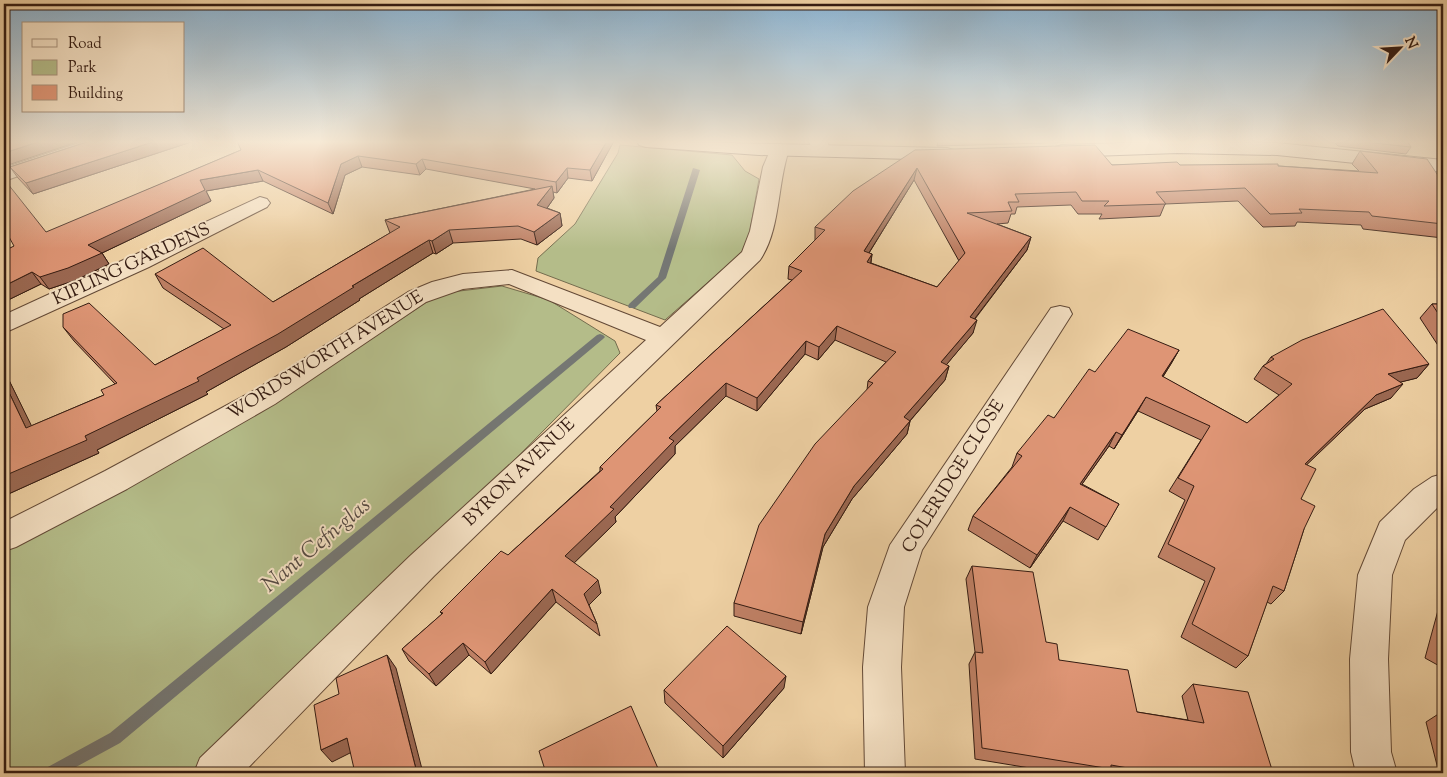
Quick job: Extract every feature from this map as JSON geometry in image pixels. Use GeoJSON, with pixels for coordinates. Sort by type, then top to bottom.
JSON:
{"type":"FeatureCollection","features":[{"type":"Feature","properties":{"kind":"street","name":"BYRON AVENUE"},"geometry":{"type":"LineString","coordinates":[[215,773],[422,566],[597,399],[752,255],[761,231],[772,177]]}},
{"type":"Feature","properties":{"kind":"street","name":"KIPLING GARDENS"},"geometry":{"type":"LineString","coordinates":[[4,325],[141,262],[260,204]]}},
{"type":"Feature","properties":{"kind":"street","name":"WORDSWORTH AVENUE"},"geometry":{"type":"LineString","coordinates":[[4,537],[116,480],[264,397],[417,297],[437,287],[485,277],[512,277],[664,338]]}},
{"type":"Feature","properties":{"kind":"street","name":"COLERIDGE CLOSE"},"geometry":{"type":"LineString","coordinates":[[885,773],[882,667],[886,607],[907,545],[1060,314]]}},
{"type":"Feature","properties":{"kind":"street"},"geometry":{"type":"LineString","coordinates":[[1376,773],[1371,752],[1369,659],[1375,574],[1392,532],[1437,498]]}},
{"type":"Feature","properties":{"kind":"green space"},"geometry":{"type":"Polygon","coordinates":[[[603,177],[756,177],[759,179],[747,248],[665,320],[536,271],[538,258],[575,224],[603,177]]]}},
{"type":"Feature","properties":{"kind":"green space"},"geometry":{"type":"Polygon","coordinates":[[[502,286],[549,300],[615,341],[620,353],[476,499],[211,757],[198,773],[4,773],[4,546],[139,477],[329,367],[427,302],[451,292],[502,286]]]}},
{"type":"Feature","properties":{"kind":"building"},"geometry":{"type":"Polygon","coordinates":[[[20,177],[44,177],[26,183],[20,177]]]}},
{"type":"Feature","properties":{"kind":"building"},"geometry":{"type":"Polygon","coordinates":[[[176,177],[216,177],[200,180],[205,190],[88,245],[102,253],[68,268],[40,277],[32,272],[4,286],[4,251],[14,246],[4,228],[4,179],[46,232],[176,177]]]}},
{"type":"Feature","properties":{"kind":"building"},"geometry":{"type":"Polygon","coordinates":[[[273,177],[337,177],[328,203],[273,177]]]}},
{"type":"Feature","properties":{"kind":"building"},"geometry":{"type":"Polygon","coordinates":[[[528,177],[560,177],[556,182],[528,177]]]}},
{"type":"Feature","properties":{"kind":"building"},"geometry":{"type":"Polygon","coordinates":[[[874,177],[911,177],[864,251],[872,254],[867,262],[937,287],[965,253],[922,177],[1439,177],[1443,183],[1443,224],[1372,216],[1369,212],[1299,209],[1302,213],[1270,214],[1245,188],[1156,192],[1166,204],[1104,206],[1109,201],[1082,201],[1076,192],[1015,194],[1019,202],[1008,202],[1012,211],[967,213],[1031,237],[970,317],[977,320],[941,362],[949,366],[904,417],[910,421],[854,486],[825,534],[803,622],[734,603],[759,525],[815,444],[873,383],[868,381],[896,352],[837,326],[819,347],[806,341],[757,398],[726,383],[669,438],[674,441],[610,507],[614,509],[565,556],[598,580],[584,594],[597,624],[552,589],[485,662],[463,643],[429,674],[402,649],[443,613],[440,612],[501,551],[508,555],[603,469],[600,467],[661,407],[656,405],[802,271],[789,266],[825,230],[815,227],[853,191],[874,177]]]}},
{"type":"Feature","properties":{"kind":"building"},"geometry":{"type":"Polygon","coordinates":[[[552,186],[537,205],[560,213],[534,232],[518,226],[449,230],[352,286],[354,287],[278,334],[197,378],[199,381],[85,436],[87,440],[4,476],[4,382],[26,428],[104,395],[101,390],[117,383],[63,327],[63,314],[89,303],[155,365],[231,325],[155,274],[203,248],[273,302],[400,227],[385,220],[552,186]]]}},
{"type":"Feature","properties":{"kind":"building"},"geometry":{"type":"Polygon","coordinates":[[[1432,304],[1443,304],[1443,321],[1432,304]]]}},
{"type":"Feature","properties":{"kind":"building"},"geometry":{"type":"Polygon","coordinates":[[[1383,309],[1429,364],[1388,374],[1403,384],[1376,395],[1305,464],[1316,469],[1301,499],[1315,506],[1304,529],[1284,591],[1273,586],[1248,656],[1192,624],[1215,568],[1168,544],[1194,486],[1178,478],[1210,426],[1146,397],[1122,435],[1116,432],[1080,484],[1119,504],[1106,527],[1070,507],[1037,555],[973,516],[1022,456],[1017,453],[1048,415],[1054,418],[1089,369],[1095,372],[1128,329],[1179,350],[1162,376],[1247,423],[1292,384],[1263,366],[1274,359],[1271,357],[1302,340],[1383,309]]]}},
{"type":"Feature","properties":{"kind":"building"},"geometry":{"type":"Polygon","coordinates":[[[972,566],[1033,572],[1046,642],[1057,644],[1059,660],[1128,670],[1137,712],[1204,723],[1193,684],[1248,692],[1273,773],[1156,773],[1111,765],[1111,769],[982,748],[975,652],[983,653],[972,566]]]}},
{"type":"Feature","properties":{"kind":"building"},"geometry":{"type":"Polygon","coordinates":[[[727,626],[786,676],[723,746],[664,690],[727,626]]]}},
{"type":"Feature","properties":{"kind":"building"},"geometry":{"type":"Polygon","coordinates":[[[387,655],[417,773],[355,773],[347,738],[321,750],[314,705],[339,694],[336,678],[387,655]]]}},
{"type":"Feature","properties":{"kind":"building"},"geometry":{"type":"Polygon","coordinates":[[[631,706],[660,773],[546,773],[539,751],[631,706]]]}},
{"type":"Feature","properties":{"kind":"waterway","name":"Nant Cefn-glas"},"geometry":{"type":"LineString","coordinates":[[632,306],[662,278],[694,177]]}},
{"type":"Feature","properties":{"kind":"waterway","name":"Nant Cefn-glas"},"geometry":{"type":"LineString","coordinates":[[51,773],[115,738],[600,337]]}}]}
